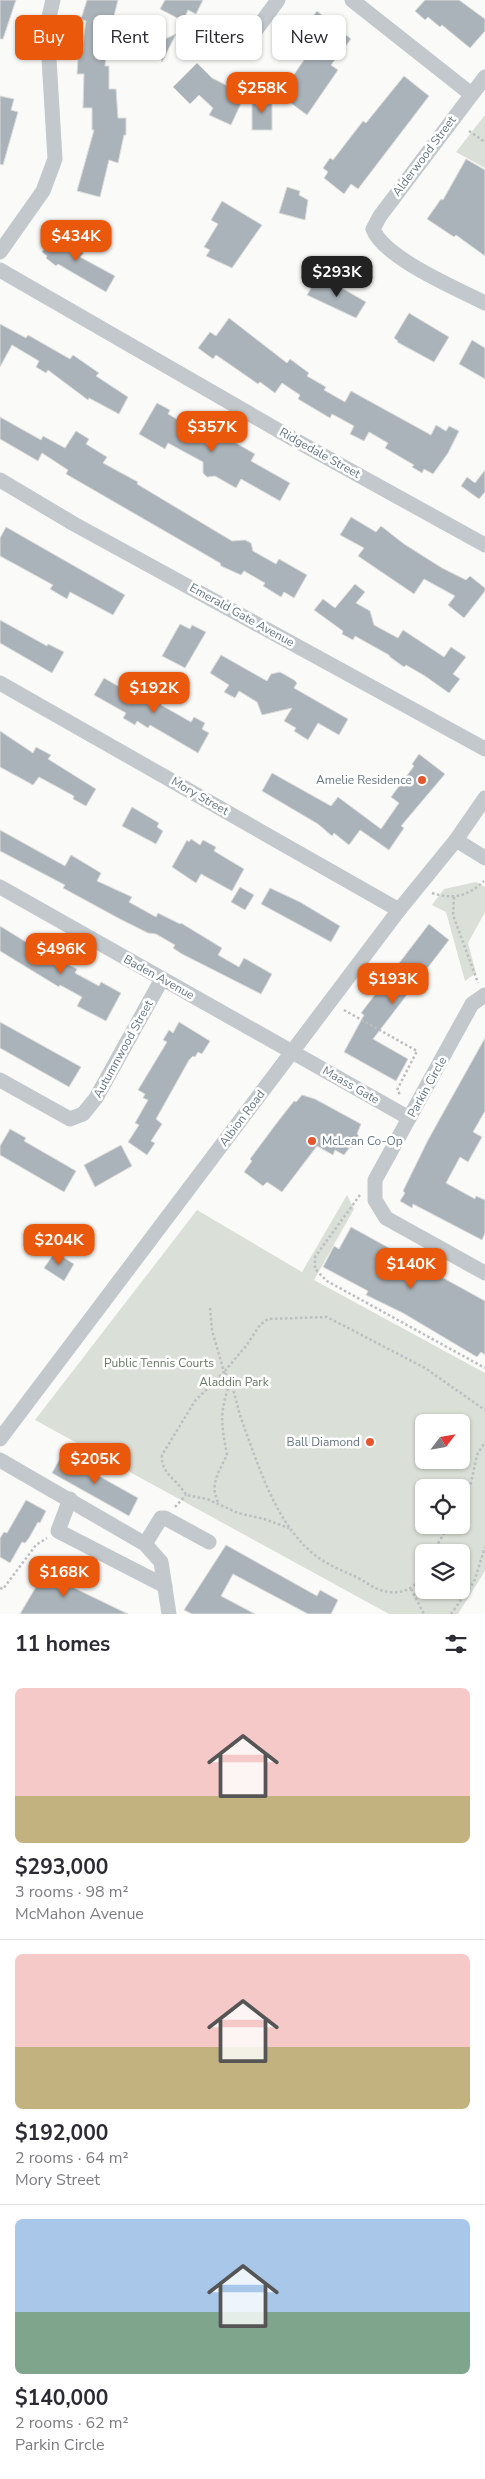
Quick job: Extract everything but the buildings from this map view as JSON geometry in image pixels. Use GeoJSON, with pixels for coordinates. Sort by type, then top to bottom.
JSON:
{"type":"FeatureCollection","features":[{"type":"Feature","properties":{"kind":"street"},"geometry":{"type":"LineString","coordinates":[[0,252],[43,191],[55,159],[46,25],[53,0]]}},
{"type":"Feature","properties":{"kind":"street"},"geometry":{"type":"LineString","coordinates":[[262,22],[278,0]]}},
{"type":"Feature","properties":{"kind":"street"},"geometry":{"type":"LineString","coordinates":[[352,0],[471,94]]}},
{"type":"Feature","properties":{"kind":"street","name":"Alderwood Street"},"geometry":{"type":"LineString","coordinates":[[485,77],[380,216],[373,229],[376,239],[394,255],[485,303]]}},
{"type":"Feature","properties":{"kind":"street","name":"Ridgedale Street"},"geometry":{"type":"LineString","coordinates":[[0,270],[295,440],[485,544]]}},
{"type":"Feature","properties":{"kind":"street","name":"Emerald Gate Avenue"},"geometry":{"type":"LineString","coordinates":[[0,480],[74,524],[485,749]]}},
{"type":"Feature","properties":{"kind":"street","name":"Mory Street"},"geometry":{"type":"LineString","coordinates":[[0,683],[399,910]]}},
{"type":"Feature","properties":{"kind":"street","name":"Albion Road"},"geometry":{"type":"LineString","coordinates":[[0,1439],[399,910],[456,840],[485,798]]}},
{"type":"Feature","properties":{"kind":"street"},"geometry":{"type":"LineString","coordinates":[[456,840],[485,858]]}},
{"type":"Feature","properties":{"kind":"street","name":"Baden Avenue"},"geometry":{"type":"LineString","coordinates":[[0,888],[293,1051]]}},
{"type":"Feature","properties":{"kind":"street","name":"Autumnwood Street"},"geometry":{"type":"LineString","coordinates":[[0,1080],[70,1119],[84,1114],[96,1098],[162,979]]}},
{"type":"Feature","properties":{"kind":"street","name":"Parkin Circle"},"geometry":{"type":"LineString","coordinates":[[484,995],[472,1004],[375,1180],[376,1200],[386,1218],[485,1273]]}},
{"type":"Feature","properties":{"kind":"street","name":"Maass Gate"},"geometry":{"type":"LineString","coordinates":[[293,1051],[409,1118]]}},
{"type":"Feature","properties":{"kind":"street"},"geometry":{"type":"LineString","coordinates":[[0,1460],[146,1544],[161,1562],[169,1614]]}},
{"type":"Feature","properties":{"kind":"street"},"geometry":{"type":"LineString","coordinates":[[70,1499],[58,1531],[165,1586]]}},
{"type":"Feature","properties":{"kind":"street"},"geometry":{"type":"LineString","coordinates":[[146,1544],[161,1518],[165,1518],[210,1542]]}},
{"type":"Feature","properties":{"kind":"path"},"geometry":{"type":"LineString","coordinates":[[469,131],[485,142]]}},
{"type":"Feature","properties":{"kind":"path"},"geometry":{"type":"LineString","coordinates":[[431,893],[443,897],[454,897],[473,891],[484,881]]}},
{"type":"Feature","properties":{"kind":"path"},"geometry":{"type":"LineString","coordinates":[[454,897],[453,915],[484,995]]}},
{"type":"Feature","properties":{"kind":"path"},"geometry":{"type":"LineString","coordinates":[[344,1010],[417,1051],[397,1090],[401,1096]]}},
{"type":"Feature","properties":{"kind":"path"},"geometry":{"type":"LineString","coordinates":[[360,1194],[315,1257],[315,1269],[327,1281],[485,1368]]}},
{"type":"Feature","properties":{"kind":"path"},"geometry":{"type":"LineString","coordinates":[[210,1308],[212,1330],[224,1372],[231,1380],[241,1419],[264,1481],[290,1529],[315,1556],[373,1588],[387,1592],[399,1592],[412,1589],[415,1585]]}},
{"type":"Feature","properties":{"kind":"path"},"geometry":{"type":"LineString","coordinates":[[290,1529],[264,1518],[238,1513],[218,1503],[186,1495],[181,1486],[166,1472],[161,1464],[162,1455],[190,1408],[218,1376],[224,1372],[260,1325],[268,1319],[328,1317],[425,1368],[485,1410]]}},
{"type":"Feature","properties":{"kind":"path"},"geometry":{"type":"LineString","coordinates":[[218,1503],[214,1488],[217,1472],[227,1455],[221,1424],[222,1405],[231,1380]]}},
{"type":"Feature","properties":{"kind":"path"},"geometry":{"type":"LineString","coordinates":[[470,1484],[477,1455],[485,1442]]}},
{"type":"Feature","properties":{"kind":"path"},"geometry":{"type":"LineString","coordinates":[[0,1588],[3,1589],[36,1545],[58,1531]]}},
{"type":"Feature","properties":{"kind":"path"},"geometry":{"type":"LineString","coordinates":[[451,1614],[474,1582],[485,1547]]}},
{"type":"Feature","properties":{"kind":"path"},"geometry":{"type":"LineString","coordinates":[[412,1589],[424,1614]]}},
{"type":"Feature","properties":{"kind":"green space"},"geometry":{"type":"Polygon","coordinates":[[[485,115],[485,168],[456,152],[485,115]]]}},
{"type":"Feature","properties":{"kind":"green space"},"geometry":{"type":"Polygon","coordinates":[[[476,882],[485,887],[485,912],[468,943],[476,973],[465,981],[446,912],[432,905],[444,889],[476,882]]]}},
{"type":"Feature","properties":{"kind":"green space","name":"Aladdin Park"},"geometry":{"type":"Polygon","coordinates":[[[347,1195],[354,1209],[314,1280],[485,1373],[485,1571],[470,1595],[470,1544],[415,1544],[415,1599],[467,1599],[458,1614],[389,1614],[35,1420],[197,1210],[302,1272],[347,1195]]]}},
{"type":"Feature","properties":{"kind":"place","name":"Amelie Residence"},"geometry":{"type":"Point","coordinates":[422,780]}},
{"type":"Feature","properties":{"kind":"place","name":"McLean Co-Op"},"geometry":{"type":"Point","coordinates":[312,1141]}},
{"type":"Feature","properties":{"kind":"place","name":"Ball Diamond"},"geometry":{"type":"Point","coordinates":[370,1442]}},
{"type":"Feature","properties":{"kind":"park label","name":"Public Tennis Courts"},"geometry":{"type":"Point","coordinates":[159,1363]}}]}
